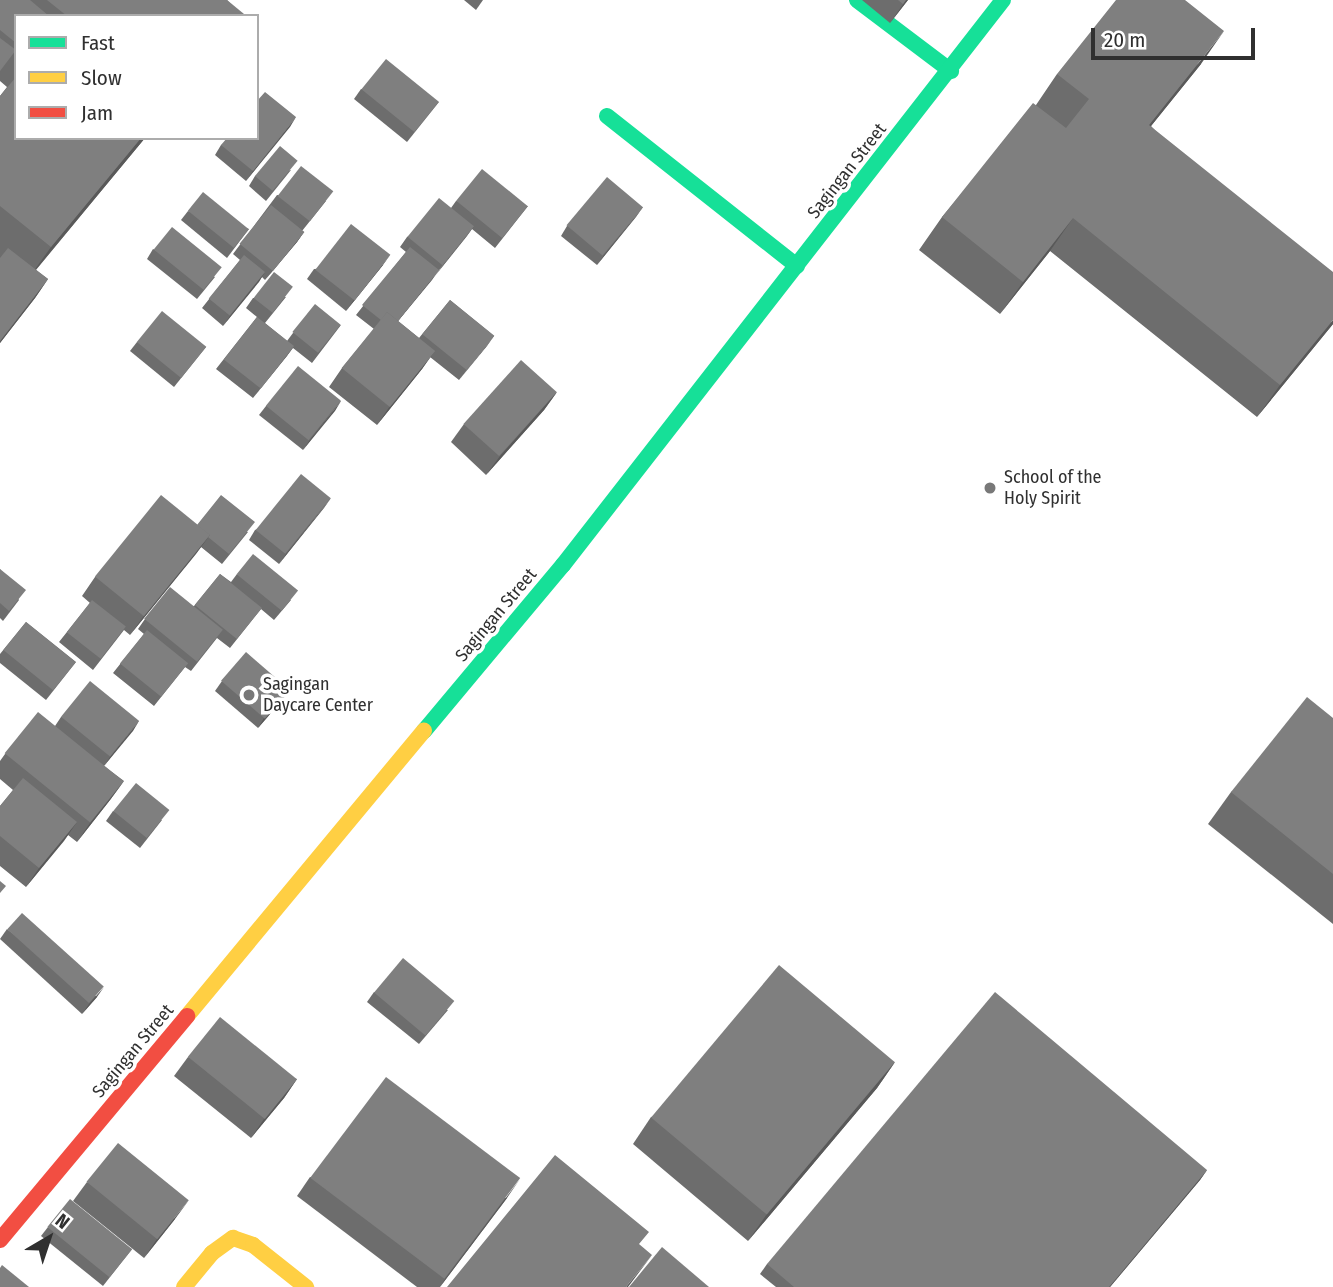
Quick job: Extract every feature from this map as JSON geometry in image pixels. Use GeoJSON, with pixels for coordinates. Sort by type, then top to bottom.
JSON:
{"type":"FeatureCollection","features":[{"type":"Feature","properties":{"kind":"main road"},"geometry":{"type":"LineString","coordinates":[[857,0],[951,71]]}},
{"type":"Feature","properties":{"kind":"main road","name":"Sagingan Street"},"geometry":{"type":"LineString","coordinates":[[0,1240],[563,565],[951,71],[1003,0]]}},
{"type":"Feature","properties":{"kind":"main road"},"geometry":{"type":"LineString","coordinates":[[607,116],[797,266]]}},
{"type":"Feature","properties":{"kind":"main road"},"geometry":{"type":"LineString","coordinates":[[184,1287],[212,1253],[233,1238],[253,1245],[306,1287]]}},
{"type":"Feature","properties":{"kind":"building"},"geometry":{"type":"Polygon","coordinates":[[[0,0],[30,0],[47,14],[14,14],[14,41],[0,30],[0,0]]]}},
{"type":"Feature","properties":{"kind":"building"},"geometry":{"type":"Polygon","coordinates":[[[47,0],[227,0],[244,14],[64,14],[47,0]]]}},
{"type":"Feature","properties":{"kind":"building"},"geometry":{"type":"Polygon","coordinates":[[[1116,0],[1185,0],[1224,31],[1149,125],[1333,272],[1333,320],[1280,385],[1073,218],[1023,282],[942,217],[1033,103],[1066,128],[1089,99],[1057,74],[1116,0]]]}},
{"type":"Feature","properties":{"kind":"building"},"geometry":{"type":"Polygon","coordinates":[[[0,38],[14,48],[14,53],[0,71],[0,38]]]}},
{"type":"Feature","properties":{"kind":"building"},"geometry":{"type":"Polygon","coordinates":[[[386,59],[439,102],[414,132],[361,89],[386,59]]]}},
{"type":"Feature","properties":{"kind":"building"},"geometry":{"type":"Polygon","coordinates":[[[14,79],[14,140],[139,140],[51,247],[0,206],[0,96],[14,79]]]}},
{"type":"Feature","properties":{"kind":"building"},"geometry":{"type":"Polygon","coordinates":[[[265,92],[296,117],[253,171],[221,145],[225,140],[259,140],[259,99],[265,92]]]}},
{"type":"Feature","properties":{"kind":"building"},"geometry":{"type":"Polygon","coordinates":[[[280,146],[298,161],[273,191],[255,176],[280,146]]]}},
{"type":"Feature","properties":{"kind":"building"},"geometry":{"type":"Polygon","coordinates":[[[301,166],[333,191],[310,221],[278,196],[301,166]]]}},
{"type":"Feature","properties":{"kind":"building"},"geometry":{"type":"Polygon","coordinates":[[[482,169],[528,206],[502,238],[456,201],[482,169]]]}},
{"type":"Feature","properties":{"kind":"building"},"geometry":{"type":"Polygon","coordinates":[[[607,177],[643,207],[603,255],[567,225],[607,177]]]}},
{"type":"Feature","properties":{"kind":"building"},"geometry":{"type":"Polygon","coordinates":[[[203,192],[249,229],[234,248],[188,211],[203,192]]]}},
{"type":"Feature","properties":{"kind":"building"},"geometry":{"type":"Polygon","coordinates":[[[439,198],[474,226],[443,265],[408,237],[439,198]]]}},
{"type":"Feature","properties":{"kind":"building"},"geometry":{"type":"Polygon","coordinates":[[[271,205],[304,232],[273,271],[240,244],[271,205]]]}},
{"type":"Feature","properties":{"kind":"building"},"geometry":{"type":"Polygon","coordinates":[[[351,224],[390,255],[355,300],[315,270],[351,224]]]}},
{"type":"Feature","properties":{"kind":"building"},"geometry":{"type":"Polygon","coordinates":[[[172,227],[222,267],[203,290],[154,250],[172,227]]]}},
{"type":"Feature","properties":{"kind":"building"},"geometry":{"type":"Polygon","coordinates":[[[410,247],[439,270],[398,321],[387,312],[381,320],[362,305],[410,247]]]}},
{"type":"Feature","properties":{"kind":"building"},"geometry":{"type":"Polygon","coordinates":[[[8,248],[48,279],[0,341],[0,258],[8,248]]]}},
{"type":"Feature","properties":{"kind":"building"},"geometry":{"type":"Polygon","coordinates":[[[244,255],[265,272],[230,316],[209,299],[244,255]]]}},
{"type":"Feature","properties":{"kind":"building"},"geometry":{"type":"Polygon","coordinates":[[[274,272],[293,287],[273,313],[254,298],[274,272]]]}},
{"type":"Feature","properties":{"kind":"building"},"geometry":{"type":"Polygon","coordinates":[[[450,300],[494,336],[467,370],[422,334],[450,300]]]}},
{"type":"Feature","properties":{"kind":"building"},"geometry":{"type":"Polygon","coordinates":[[[315,304],[341,325],[318,353],[292,332],[315,304]]]}},
{"type":"Feature","properties":{"kind":"building"},"geometry":{"type":"Polygon","coordinates":[[[162,311],[206,347],[181,378],[137,342],[162,311]]]}},
{"type":"Feature","properties":{"kind":"building"},"geometry":{"type":"Polygon","coordinates":[[[387,312],[435,351],[390,407],[342,368],[387,312]]]}},
{"type":"Feature","properties":{"kind":"building"},"geometry":{"type":"Polygon","coordinates":[[[257,317],[294,346],[261,388],[224,360],[257,317]]]}},
{"type":"Feature","properties":{"kind":"building"},"geometry":{"type":"Polygon","coordinates":[[[521,360],[557,392],[499,456],[463,424],[521,360]]]}},
{"type":"Feature","properties":{"kind":"building"},"geometry":{"type":"Polygon","coordinates":[[[298,366],[341,401],[309,440],[266,406],[298,366]]]}},
{"type":"Feature","properties":{"kind":"building"},"geometry":{"type":"Polygon","coordinates":[[[301,474],[331,498],[285,554],[256,530],[301,474]]]}},
{"type":"Feature","properties":{"kind":"building"},"geometry":{"type":"Polygon","coordinates":[[[161,495],[210,535],[144,616],[95,577],[161,495]]]}},
{"type":"Feature","properties":{"kind":"building"},"geometry":{"type":"Polygon","coordinates":[[[221,495],[255,522],[229,554],[197,525],[221,495]]]}},
{"type":"Feature","properties":{"kind":"building"},"geometry":{"type":"Polygon","coordinates":[[[253,554],[298,591],[282,611],[237,574],[253,554]]]}},
{"type":"Feature","properties":{"kind":"building"},"geometry":{"type":"Polygon","coordinates":[[[0,569],[26,590],[9,611],[0,603],[0,569]]]}},
{"type":"Feature","properties":{"kind":"building"},"geometry":{"type":"Polygon","coordinates":[[[220,574],[262,608],[237,639],[195,605],[220,574]]]}},
{"type":"Feature","properties":{"kind":"building"},"geometry":{"type":"Polygon","coordinates":[[[170,587],[223,630],[197,662],[144,619],[170,587]]]}},
{"type":"Feature","properties":{"kind":"building"},"geometry":{"type":"Polygon","coordinates":[[[92,600],[126,626],[101,659],[67,632],[92,600]]]}},
{"type":"Feature","properties":{"kind":"building"},"geometry":{"type":"Polygon","coordinates":[[[26,622],[76,662],[53,690],[3,650],[26,622]]]}},
{"type":"Feature","properties":{"kind":"building"},"geometry":{"type":"Polygon","coordinates":[[[147,630],[188,663],[161,697],[120,663],[147,630]]]}},
{"type":"Feature","properties":{"kind":"building","name":"Sagingan Daycare Center"},"geometry":{"type":"Polygon","coordinates":[[[246,652],[290,690],[265,719],[221,681],[246,652]]]}},
{"type":"Feature","properties":{"kind":"building"},"geometry":{"type":"Polygon","coordinates":[[[90,681],[139,721],[110,756],[61,717],[90,681]]]}},
{"type":"Feature","properties":{"kind":"building"},"geometry":{"type":"Polygon","coordinates":[[[1307,697],[1333,718],[1333,874],[1231,792],[1307,697]]]}},
{"type":"Feature","properties":{"kind":"building"},"geometry":{"type":"Polygon","coordinates":[[[38,712],[123,781],[90,822],[5,753],[38,712]]]}},
{"type":"Feature","properties":{"kind":"building"},"geometry":{"type":"Polygon","coordinates":[[[23,778],[77,822],[39,868],[0,836],[0,806],[23,778]]]}},
{"type":"Feature","properties":{"kind":"building"},"geometry":{"type":"Polygon","coordinates":[[[136,783],[169,810],[147,838],[113,811],[136,783]]]}},
{"type":"Feature","properties":{"kind":"building"},"geometry":{"type":"Polygon","coordinates":[[[0,881],[6,886],[0,893],[0,881]]]}},
{"type":"Feature","properties":{"kind":"building"},"geometry":{"type":"Polygon","coordinates":[[[22,913],[104,987],[89,1003],[7,929],[22,913]]]}},
{"type":"Feature","properties":{"kind":"building"},"geometry":{"type":"Polygon","coordinates":[[[403,958],[454,1001],[425,1036],[374,992],[403,958]]]}},
{"type":"Feature","properties":{"kind":"building"},"geometry":{"type":"Polygon","coordinates":[[[779,965],[895,1062],[767,1215],[651,1117],[779,965]]]}},
{"type":"Feature","properties":{"kind":"building"},"geometry":{"type":"Polygon","coordinates":[[[995,992],[1207,1170],[1109,1287],[794,1287],[767,1264],[995,992]]]}},
{"type":"Feature","properties":{"kind":"building"},"geometry":{"type":"Polygon","coordinates":[[[220,1017],[297,1079],[265,1119],[188,1057],[220,1017]]]}},
{"type":"Feature","properties":{"kind":"building"},"geometry":{"type":"Polygon","coordinates":[[[386,1077],[520,1178],[444,1279],[310,1178],[386,1077]]]}},
{"type":"Feature","properties":{"kind":"building"},"geometry":{"type":"Polygon","coordinates":[[[118,1143],[189,1200],[157,1239],[87,1182],[118,1143]]]}},
{"type":"Feature","properties":{"kind":"building"},"geometry":{"type":"Polygon","coordinates":[[[555,1155],[649,1232],[639,1244],[652,1255],[626,1287],[447,1287],[555,1155]]]}},
{"type":"Feature","properties":{"kind":"building"},"geometry":{"type":"Polygon","coordinates":[[[70,1199],[132,1249],[110,1277],[47,1227],[70,1199]]]}},
{"type":"Feature","properties":{"kind":"building"},"geometry":{"type":"Polygon","coordinates":[[[662,1247],[709,1287],[629,1287],[662,1247]]]}},
{"type":"Feature","properties":{"kind":"building"},"geometry":{"type":"Polygon","coordinates":[[[2,1265],[29,1287],[0,1287],[2,1265]]]}},
{"type":"Feature","properties":{"kind":"traffic: fast"},"geometry":{"type":"LineString","coordinates":[[857,0],[951,71]]}},
{"type":"Feature","properties":{"kind":"traffic: fast"},"geometry":{"type":"LineString","coordinates":[[424,731],[563,565],[1003,0]]}},
{"type":"Feature","properties":{"kind":"traffic: fast"},"geometry":{"type":"LineString","coordinates":[[607,116],[797,266]]}},
{"type":"Feature","properties":{"kind":"traffic: slow"},"geometry":{"type":"LineString","coordinates":[[187,1016],[424,731]]}},
{"type":"Feature","properties":{"kind":"traffic: slow"},"geometry":{"type":"LineString","coordinates":[[184,1287],[212,1253],[233,1238],[253,1245],[306,1287]]}},
{"type":"Feature","properties":{"kind":"traffic: jam"},"geometry":{"type":"LineString","coordinates":[[0,1240],[187,1016]]}},
{"type":"Feature","properties":{"kind":"place","name":"School of the Holy Spirit"},"geometry":{"type":"Point","coordinates":[990,488]}},
{"type":"Feature","properties":{"kind":"place","name":"Sagingan Daycare Center"},"geometry":{"type":"Point","coordinates":[249,695]}}]}
